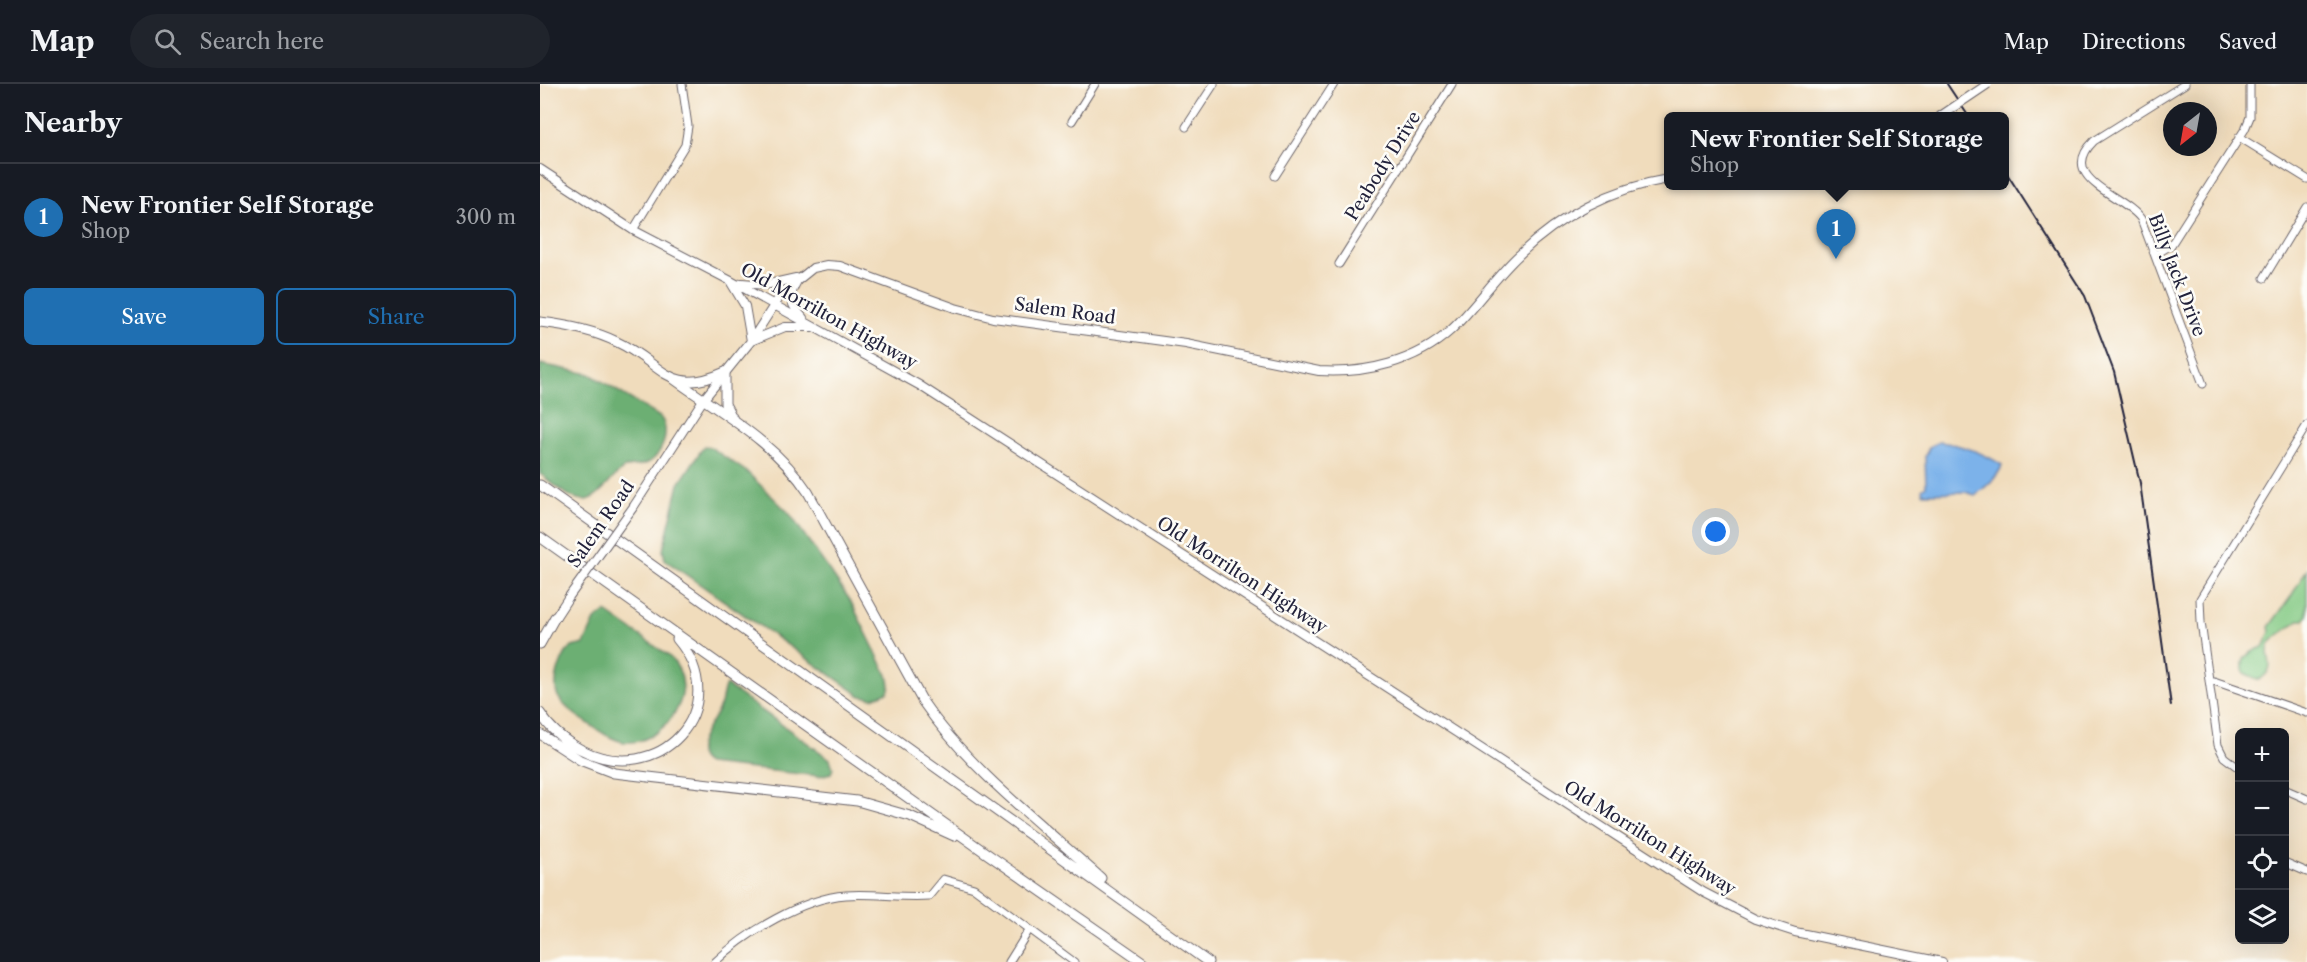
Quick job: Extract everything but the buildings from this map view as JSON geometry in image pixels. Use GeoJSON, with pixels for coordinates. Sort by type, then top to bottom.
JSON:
{"type":"FeatureCollection","features":[{"type":"Feature","properties":{"kind":"highway"},"geometry":{"type":"LineString","coordinates":[[540,322],[575,327],[626,346],[746,431],[786,463],[803,484],[923,702],[947,735],[984,773],[1132,906]]}},
{"type":"Feature","properties":{"kind":"highway"},"geometry":{"type":"LineString","coordinates":[[674,379],[699,382],[725,372],[726,409],[746,431]]}},
{"type":"Feature","properties":{"kind":"highway"},"geometry":{"type":"LineString","coordinates":[[540,485],[1208,962]]}},
{"type":"Feature","properties":{"kind":"highway"},"geometry":{"type":"LineString","coordinates":[[540,537],[1143,962]]}},
{"type":"Feature","properties":{"kind":"highway"},"geometry":{"type":"LineString","coordinates":[[540,644],[555,617]]}},
{"type":"Feature","properties":{"kind":"highway"},"geometry":{"type":"LineString","coordinates":[[540,713],[547,724],[564,739],[584,751],[603,758],[635,760],[651,756],[668,747],[690,719],[696,703],[698,688],[696,672],[690,656],[666,626]]}},
{"type":"Feature","properties":{"kind":"highway"},"geometry":{"type":"LineString","coordinates":[[540,734],[580,760],[614,773],[792,792],[875,805],[917,819],[986,853]]}},
{"type":"Feature","properties":{"kind":"main road"},"geometry":{"type":"LineString","coordinates":[[1946,112],[1988,84]]}},
{"type":"Feature","properties":{"kind":"main road","name":"Old Morrilton Highway"},"geometry":{"type":"LineString","coordinates":[[540,169],[633,230],[919,385],[1703,892],[1755,919],[1795,932],[1942,962]]}},
{"type":"Feature","properties":{"kind":"main road","name":"Salem Road"},"geometry":{"type":"LineString","coordinates":[[540,638],[634,506],[703,400],[751,341],[773,304],[799,277],[813,268],[827,265],[840,266],[955,308],[993,318],[1186,344],[1319,371],[1347,371],[1407,358],[1435,343],[1451,330],[1517,256],[1548,230],[1583,207],[1603,198],[1664,180]]}},
{"type":"Feature","properties":{"kind":"main road"},"geometry":{"type":"LineString","coordinates":[[729,280],[759,285],[799,277]]}},
{"type":"Feature","properties":{"kind":"main road"},"geometry":{"type":"LineString","coordinates":[[799,277],[791,293],[792,304],[812,327]]}},
{"type":"Feature","properties":{"kind":"main road"},"geometry":{"type":"LineString","coordinates":[[729,280],[745,306],[751,341],[785,327],[812,327]]}},
{"type":"Feature","properties":{"kind":"street"},"geometry":{"type":"LineString","coordinates":[[633,230],[686,145],[688,126],[681,84]]}},
{"type":"Feature","properties":{"kind":"street"},"geometry":{"type":"LineString","coordinates":[[1072,121],[1095,84]]}},
{"type":"Feature","properties":{"kind":"street"},"geometry":{"type":"LineString","coordinates":[[1186,127],[1214,84]]}},
{"type":"Feature","properties":{"kind":"street"},"geometry":{"type":"LineString","coordinates":[[1275,176],[1334,84]]}},
{"type":"Feature","properties":{"kind":"street","name":"Peabody Drive"},"geometry":{"type":"LineString","coordinates":[[1339,264],[1452,84]]}},
{"type":"Feature","properties":{"kind":"street","name":"Billy Jack Drive"},"geometry":{"type":"LineString","coordinates":[[2185,84],[2094,141],[2085,153],[2083,166],[2088,179],[2137,213],[2203,384]]}},
{"type":"Feature","properties":{"kind":"street"},"geometry":{"type":"LineString","coordinates":[[2155,255],[2171,245],[2240,138],[2250,117],[2250,84]]}},
{"type":"Feature","properties":{"kind":"street"},"geometry":{"type":"LineString","coordinates":[[2240,138],[2307,179]]}},
{"type":"Feature","properties":{"kind":"street"},"geometry":{"type":"LineString","coordinates":[[2264,278],[2307,207]]}},
{"type":"Feature","properties":{"kind":"street"},"geometry":{"type":"LineString","coordinates":[[2235,765],[2224,757],[2218,745],[2200,622],[2200,599],[2307,425]]}},
{"type":"Feature","properties":{"kind":"street"},"geometry":{"type":"LineString","coordinates":[[2210,681],[2307,713]]}},
{"type":"Feature","properties":{"kind":"street"},"geometry":{"type":"LineString","coordinates":[[2289,791],[2307,799]]}},
{"type":"Feature","properties":{"kind":"street"},"geometry":{"type":"LineString","coordinates":[[2289,864],[2307,872]]}},
{"type":"Feature","properties":{"kind":"street"},"geometry":{"type":"LineString","coordinates":[[715,962],[728,950],[778,918],[812,903],[844,895],[929,896],[943,879],[974,888],[1074,962]]}},
{"type":"Feature","properties":{"kind":"street"},"geometry":{"type":"LineString","coordinates":[[1009,962],[1029,930]]}},
{"type":"Feature","properties":{"kind":"green space"},"geometry":{"type":"Polygon","coordinates":[[[540,364],[590,374],[660,417],[665,436],[656,456],[645,464],[623,469],[599,493],[584,500],[572,497],[540,474],[540,364]]]}},
{"type":"Feature","properties":{"kind":"green space"},"geometry":{"type":"Polygon","coordinates":[[[704,446],[710,447],[747,472],[789,513],[850,600],[889,679],[888,692],[873,698],[861,696],[665,560],[663,550],[679,484],[704,446]]]}},
{"type":"Feature","properties":{"kind":"green space"},"geometry":{"type":"Polygon","coordinates":[[[2307,569],[2307,616],[2304,620],[2298,620],[2271,642],[2268,652],[2270,666],[2265,675],[2259,680],[2244,673],[2244,659],[2250,653],[2263,647],[2270,632],[2269,627],[2307,569]]]}},
{"type":"Feature","properties":{"kind":"green space"},"geometry":{"type":"Polygon","coordinates":[[[606,612],[669,656],[677,666],[682,678],[682,696],[671,718],[658,731],[642,740],[624,742],[608,736],[572,712],[561,702],[557,694],[557,674],[565,654],[572,647],[584,644],[595,620],[606,612]]]}},
{"type":"Feature","properties":{"kind":"green space"},"geometry":{"type":"Polygon","coordinates":[[[726,685],[830,759],[833,768],[831,773],[819,776],[707,764],[701,759],[699,752],[703,735],[721,704],[726,685]]]}},
{"type":"Feature","properties":{"kind":"water"},"geometry":{"type":"Polygon","coordinates":[[[1939,442],[1964,447],[1987,456],[2002,465],[2001,469],[1991,482],[1975,495],[1965,492],[1923,493],[1922,489],[1926,486],[1925,456],[1930,446],[1939,442]]]}},
{"type":"Feature","properties":{"kind":"railway"},"geometry":{"type":"LineString","coordinates":[[1947,84],[1966,112]]}},
{"type":"Feature","properties":{"kind":"railway"},"geometry":{"type":"LineString","coordinates":[[2009,177],[2085,296],[2114,372],[2140,483],[2171,706]]}},
{"type":"Feature","properties":{"kind":"place","name":"New Frontier Self Storage"},"geometry":{"type":"Point","coordinates":[1836,259]}}]}
